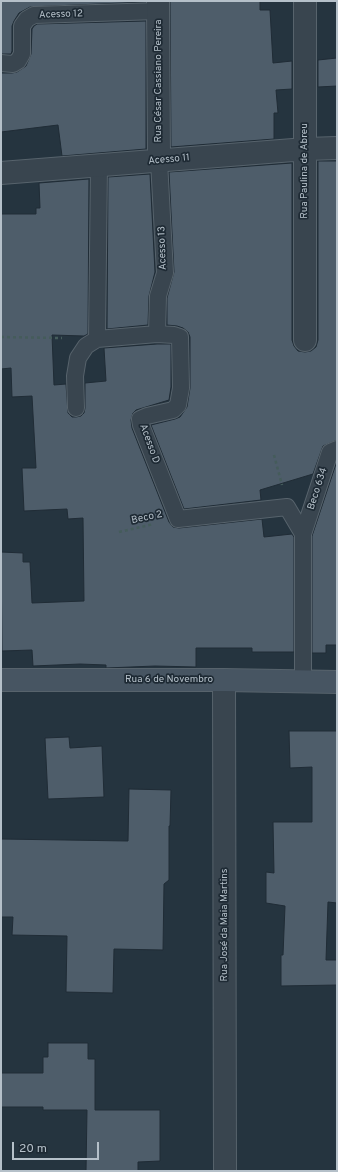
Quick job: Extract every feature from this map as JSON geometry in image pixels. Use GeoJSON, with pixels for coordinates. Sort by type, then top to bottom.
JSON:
{"type":"FeatureCollection","features":[{"type":"Feature","properties":{"kind":"street","name":"Rua Paulina de Abreu"},"geometry":{"type":"LineString","coordinates":[[305,1],[305,340]]}},
{"type":"Feature","properties":{"kind":"street","name":"Rua César Cassiano Pereira"},"geometry":{"type":"LineString","coordinates":[[158,6],[159,160]]}},
{"type":"Feature","properties":{"kind":"street","name":"Acesso 11"},"geometry":{"type":"LineString","coordinates":[[1,173],[306,149],[337,148]]}},
{"type":"Feature","properties":{"kind":"street","name":"Rua 6 de Novembro"},"geometry":{"type":"LineString","coordinates":[[1,680],[224,680],[337,682]]}},
{"type":"Feature","properties":{"kind":"street","name":"Rua José da Maia Martins"},"geometry":{"type":"LineString","coordinates":[[224,680],[225,1171]]}},
{"type":"Feature","properties":{"kind":"lane","name":"Acesso 12"},"geometry":{"type":"LineString","coordinates":[[1,63],[13,64],[18,61],[22,54],[22,26],[27,19],[34,15],[158,6]]}},
{"type":"Feature","properties":{"kind":"lane","name":"Acesso 13"},"geometry":{"type":"LineString","coordinates":[[157,334],[158,296],[165,273],[159,160]]}},
{"type":"Feature","properties":{"kind":"lane"},"geometry":{"type":"LineString","coordinates":[[76,408],[75,376],[78,358],[86,346],[97,339],[99,165]]}},
{"type":"Feature","properties":{"kind":"lane","name":"Acesso D"},"geometry":{"type":"LineString","coordinates":[[97,339],[157,334],[174,335],[180,337],[181,388],[178,405],[173,410],[140,418],[141,425],[178,519]]}},
{"type":"Feature","properties":{"kind":"lane","name":"Beco 634"},"geometry":{"type":"LineString","coordinates":[[303,534],[330,452],[337,449]]}},
{"type":"Feature","properties":{"kind":"lane"},"geometry":{"type":"LineString","coordinates":[[178,519],[287,507],[303,534],[303,681]]}},
{"type":"Feature","properties":{"kind":"path"},"geometry":{"type":"LineString","coordinates":[[1,337],[97,339]]}},
{"type":"Feature","properties":{"kind":"path"},"geometry":{"type":"LineString","coordinates":[[274,455],[287,507]]}},
{"type":"Feature","properties":{"kind":"path","name":"Beco 2"},"geometry":{"type":"LineString","coordinates":[[119,532],[178,519]]}},
{"type":"Feature","properties":{"kind":"building"},"geometry":{"type":"Polygon","coordinates":[[[1,1],[146,2],[30,7],[19,13],[14,21],[12,26],[11,54],[1,54],[1,1]]]}},
{"type":"Feature","properties":{"kind":"building"},"geometry":{"type":"Polygon","coordinates":[[[170,1],[260,1],[260,10],[270,10],[273,63],[292,61],[292,89],[276,90],[278,113],[274,113],[274,139],[171,147],[170,1]]]}},
{"type":"Feature","properties":{"kind":"building"},"geometry":{"type":"Polygon","coordinates":[[[146,21],[146,149],[62,156],[58,125],[1,132],[1,73],[17,72],[26,66],[31,54],[32,29],[34,26],[37,24],[146,21]]]}},
{"type":"Feature","properties":{"kind":"building"},"geometry":{"type":"Polygon","coordinates":[[[337,58],[337,86],[318,87],[318,60],[337,58]]]}},
{"type":"Feature","properties":{"kind":"building"},"geometry":{"type":"Polygon","coordinates":[[[318,161],[337,161],[337,440],[323,446],[313,474],[260,490],[261,500],[184,509],[151,425],[180,417],[187,407],[190,388],[190,337],[188,332],[183,328],[167,325],[167,298],[174,272],[169,172],[292,163],[292,340],[298,351],[305,352],[311,351],[316,347],[318,340],[318,161]]]}},
{"type":"Feature","properties":{"kind":"building"},"geometry":{"type":"Polygon","coordinates":[[[150,174],[155,272],[149,296],[148,325],[107,329],[108,177],[150,174]]]}},
{"type":"Feature","properties":{"kind":"building"},"geometry":{"type":"Polygon","coordinates":[[[89,179],[88,334],[84,336],[52,335],[54,385],[66,384],[68,413],[72,417],[81,416],[84,413],[85,408],[85,383],[106,381],[104,348],[171,344],[171,387],[169,400],[136,410],[133,413],[131,420],[132,428],[169,522],[173,527],[179,528],[262,519],[264,537],[292,534],[294,537],[294,652],[252,652],[252,648],[196,648],[196,667],[155,666],[106,668],[106,665],[80,664],[33,666],[32,650],[2,651],[1,552],[23,553],[23,562],[30,562],[32,603],[84,601],[83,518],[68,519],[67,509],[24,511],[22,468],[36,468],[32,396],[12,397],[11,368],[1,369],[1,214],[36,214],[36,208],[40,208],[39,183],[89,179]]]}},
{"type":"Feature","properties":{"kind":"building"},"geometry":{"type":"Polygon","coordinates":[[[337,461],[337,645],[326,645],[326,653],[312,653],[312,536],[337,461]]]}},
{"type":"Feature","properties":{"kind":"building"},"geometry":{"type":"Polygon","coordinates":[[[289,731],[337,731],[337,903],[328,902],[326,960],[337,960],[337,985],[281,986],[281,955],[283,955],[285,906],[266,903],[266,872],[274,873],[273,822],[312,822],[312,767],[290,768],[289,731]]]}},
{"type":"Feature","properties":{"kind":"building"},"geometry":{"type":"Polygon","coordinates":[[[69,737],[70,748],[102,746],[104,797],[48,799],[45,738],[69,737]]]}},
{"type":"Feature","properties":{"kind":"building"},"geometry":{"type":"Polygon","coordinates":[[[129,789],[171,790],[169,880],[164,884],[163,950],[114,949],[113,993],[66,992],[67,936],[12,935],[13,917],[1,917],[1,839],[128,841],[129,789]]]}},
{"type":"Feature","properties":{"kind":"building"},"geometry":{"type":"Polygon","coordinates":[[[48,1043],[88,1043],[88,1059],[95,1059],[95,1110],[160,1110],[160,1161],[138,1162],[138,1171],[86,1171],[87,1110],[43,1110],[43,1107],[1,1107],[1,1073],[43,1073],[43,1057],[48,1057],[48,1043]]]}}]}
